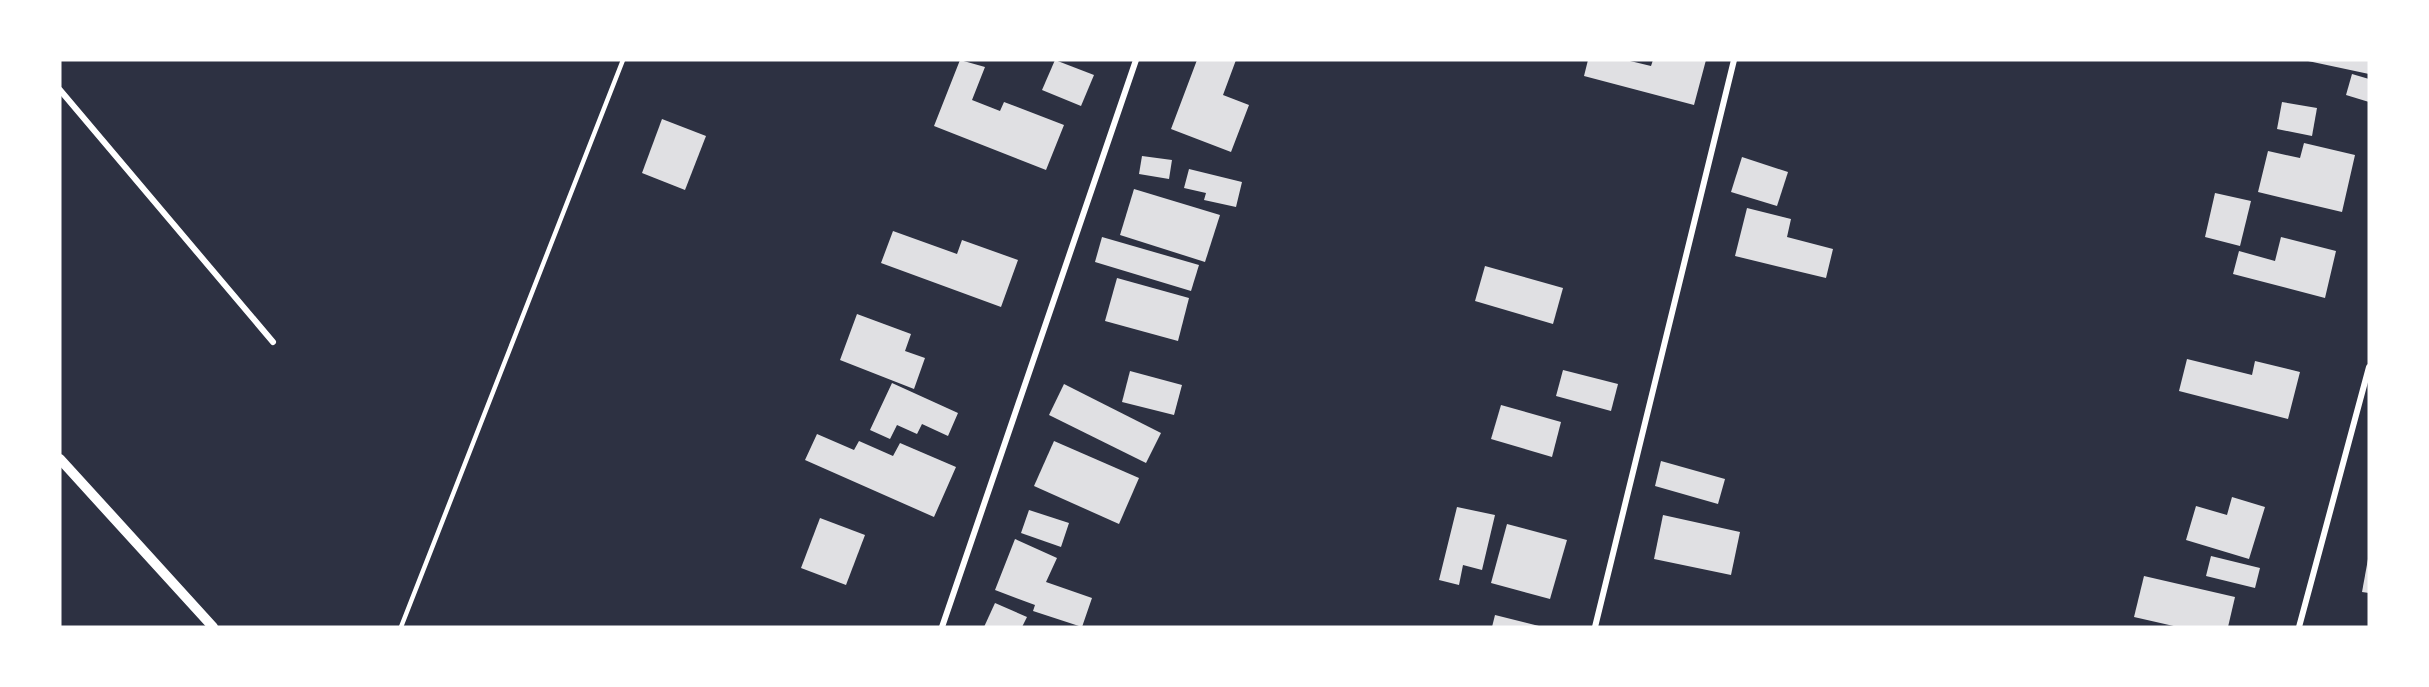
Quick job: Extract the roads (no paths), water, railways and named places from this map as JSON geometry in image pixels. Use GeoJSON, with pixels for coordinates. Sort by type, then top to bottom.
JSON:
{"type":"FeatureCollection","features":[{"type":"Feature","properties":{"kind":"street"},"geometry":{"type":"LineString","coordinates":[[942,627],[1136,60]]}},
{"type":"Feature","properties":{"kind":"street"},"geometry":{"type":"LineString","coordinates":[[1594,627],[1734,60]]}},
{"type":"Feature","properties":{"kind":"street"},"geometry":{"type":"LineString","coordinates":[[60,90],[273,342]]}},
{"type":"Feature","properties":{"kind":"street"},"geometry":{"type":"LineString","coordinates":[[2299,627],[2369,367]]}},
{"type":"Feature","properties":{"kind":"street"},"geometry":{"type":"LineString","coordinates":[[60,459],[213,627]]}},
{"type":"Feature","properties":{"kind":"lane"},"geometry":{"type":"LineString","coordinates":[[401,627],[623,60]]}}]}
